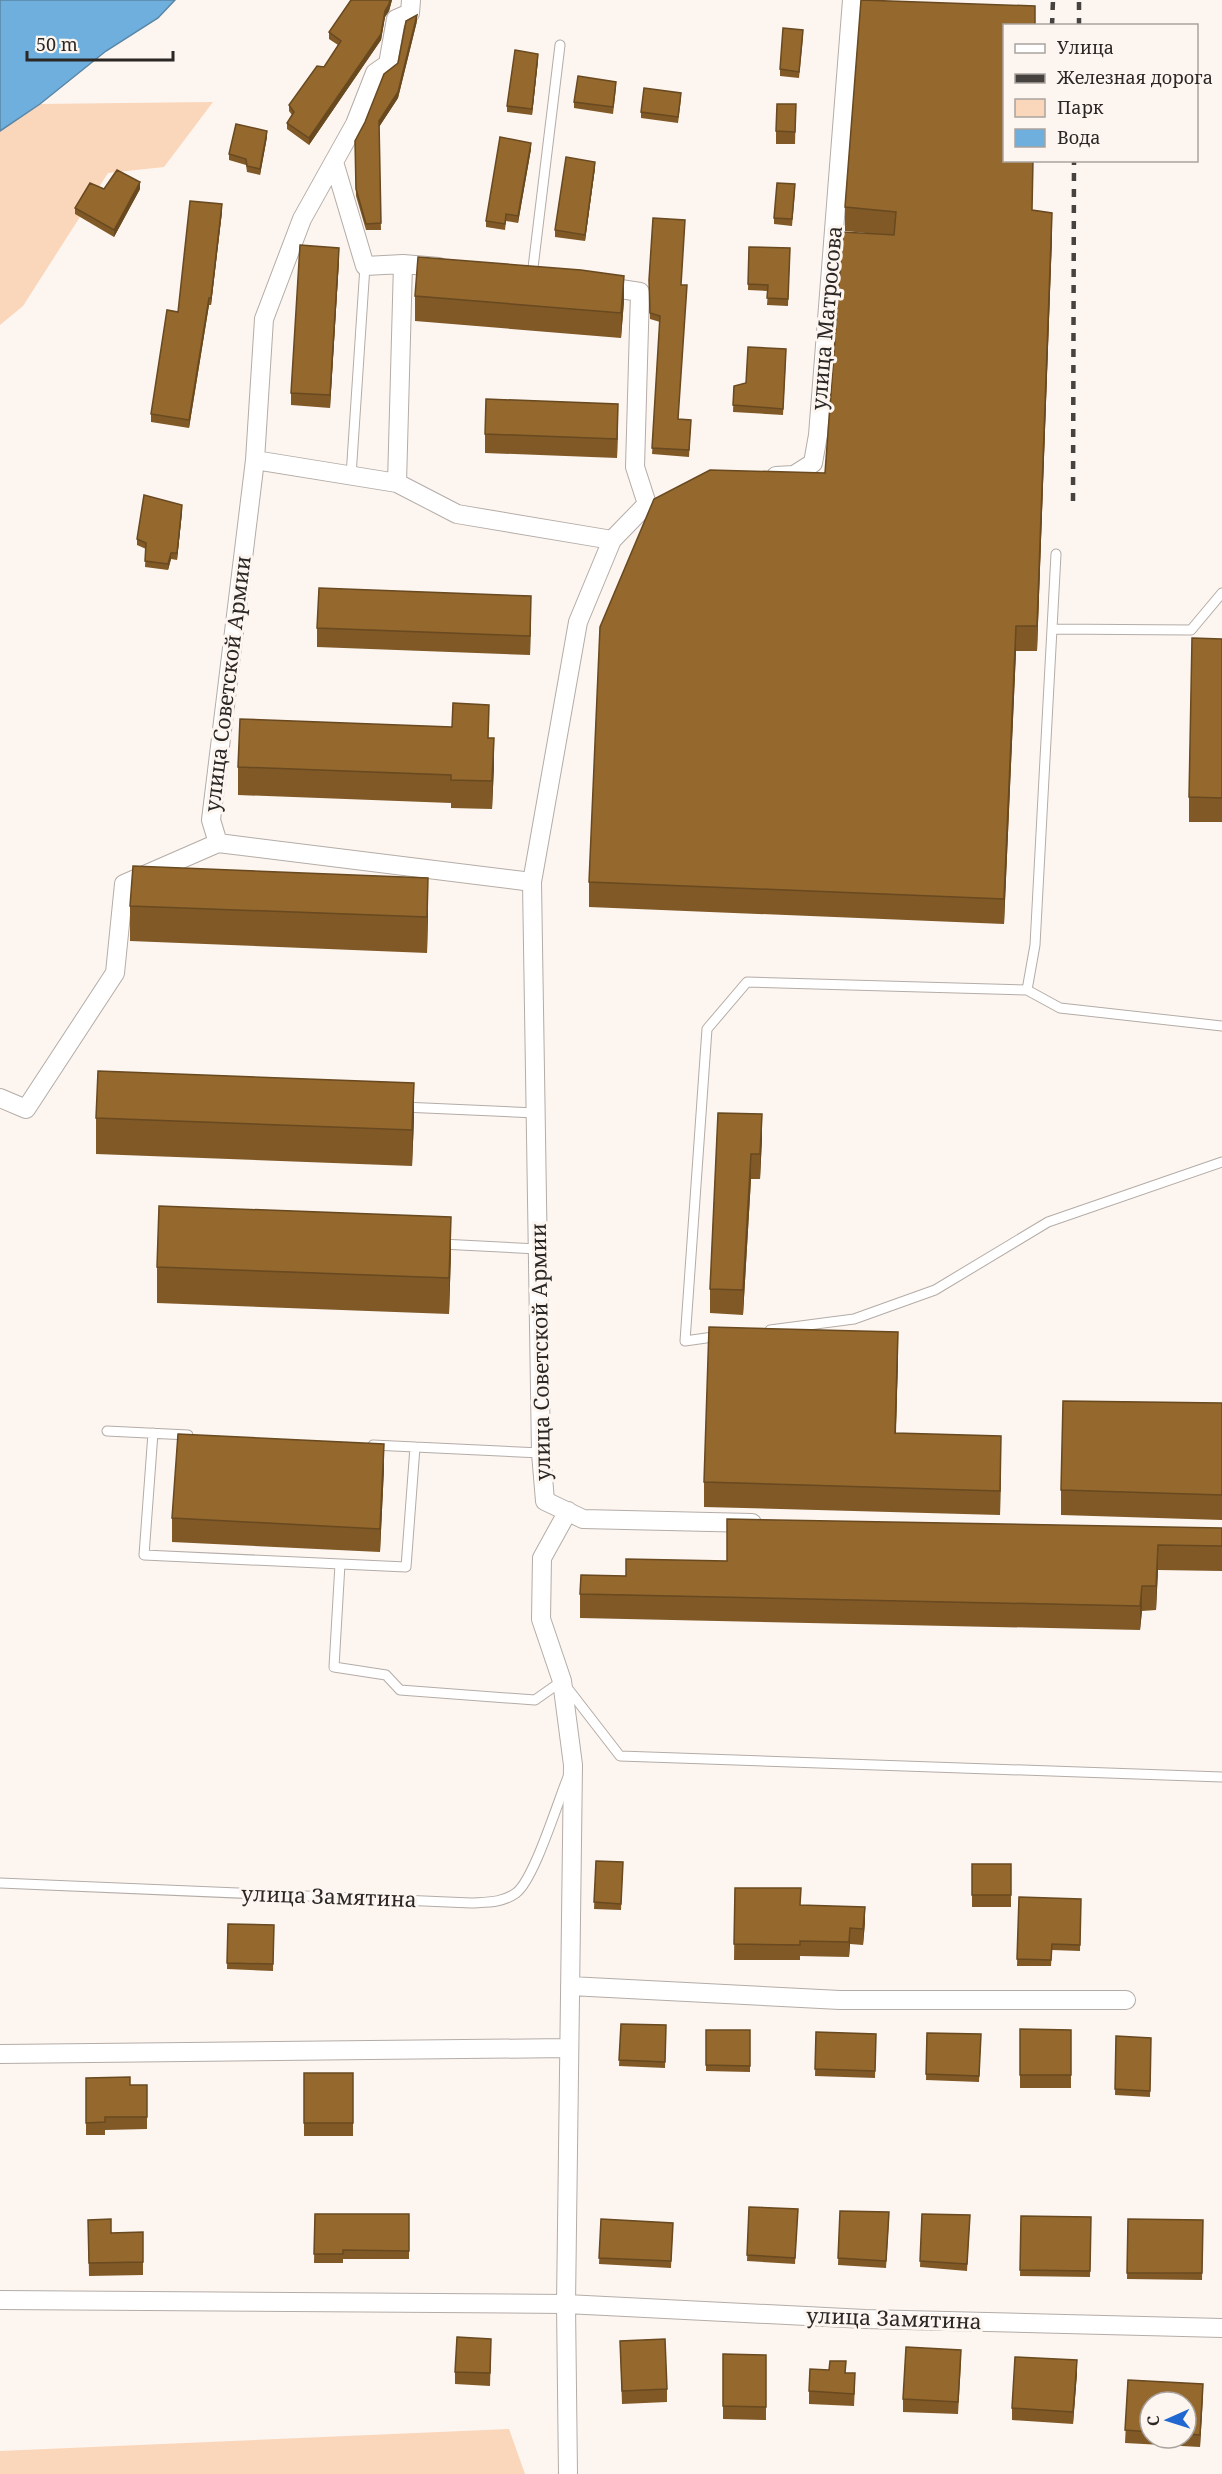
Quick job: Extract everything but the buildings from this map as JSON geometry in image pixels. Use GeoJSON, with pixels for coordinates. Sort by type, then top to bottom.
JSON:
{"type":"FeatureCollection","features":[{"type":"Feature","properties":{"kind":"street","name":"улица Советской Армии"},"geometry":{"type":"LineString","coordinates":[[411,0],[410,13],[396,19],[388,64],[375,73],[355,124],[302,219],[264,319],[255,459],[211,820],[218,843],[532,882]]}},
{"type":"Feature","properties":{"kind":"street","name":"улица Матросова"},"geometry":{"type":"LineString","coordinates":[[759,478],[794,475],[813,463],[818,435],[852,0]]}},
{"type":"Feature","properties":{"kind":"street"},"geometry":{"type":"LineString","coordinates":[[334,162],[365,266],[403,264],[462,269]]}},
{"type":"Feature","properties":{"kind":"street"},"geometry":{"type":"LineString","coordinates":[[397,483],[403,264]]}},
{"type":"Feature","properties":{"kind":"street"},"geometry":{"type":"LineString","coordinates":[[509,274],[554,279]]}},
{"type":"Feature","properties":{"kind":"street"},"geometry":{"type":"LineString","coordinates":[[586,284],[640,291],[635,467],[647,504],[668,496]]}},
{"type":"Feature","properties":{"kind":"street"},"geometry":{"type":"LineString","coordinates":[[255,459],[397,483],[457,514],[612,540]]}},
{"type":"Feature","properties":{"kind":"street","name":"улица Советской Армии"},"geometry":{"type":"LineString","coordinates":[[647,504],[612,540],[578,622],[532,882],[541,1453],[545,1501],[583,1519],[773,1524]]}},
{"type":"Feature","properties":{"kind":"street"},"geometry":{"type":"LineString","coordinates":[[0,1098],[26,1109],[115,973],[124,884],[218,843]]}},
{"type":"Feature","properties":{"kind":"street","name":"улица Замятина"},"geometry":{"type":"LineString","coordinates":[[568,1511],[542,1558],[541,1619],[562,1681],[573,1765],[566,2304],[568,2474]]}},
{"type":"Feature","properties":{"kind":"street"},"geometry":{"type":"LineString","coordinates":[[570,1986],[840,2000],[1126,2000]]}},
{"type":"Feature","properties":{"kind":"street"},"geometry":{"type":"LineString","coordinates":[[0,2054],[569,2048]]}},
{"type":"Feature","properties":{"kind":"street","name":"улица Замятина"},"geometry":{"type":"LineString","coordinates":[[0,2300],[566,2304],[865,2319],[1222,2328]]}},
{"type":"Feature","properties":{"kind":"lane"},"geometry":{"type":"LineString","coordinates":[[532,276],[560,45]]}},
{"type":"Feature","properties":{"kind":"lane"},"geometry":{"type":"LineString","coordinates":[[351,476],[365,266]]}},
{"type":"Feature","properties":{"kind":"lane"},"geometry":{"type":"LineString","coordinates":[[1027,990],[1035,945],[1056,554]]}},
{"type":"Feature","properties":{"kind":"lane"},"geometry":{"type":"LineString","coordinates":[[1052,629],[1191,630],[1222,593]]}},
{"type":"Feature","properties":{"kind":"lane"},"geometry":{"type":"LineString","coordinates":[[730,1335],[685,1341],[707,1029],[747,982],[1027,990],[1060,1008],[1222,1026]]}},
{"type":"Feature","properties":{"kind":"lane"},"geometry":{"type":"LineString","coordinates":[[395,1107],[536,1113]]}},
{"type":"Feature","properties":{"kind":"lane"},"geometry":{"type":"LineString","coordinates":[[764,1331],[854,1319],[935,1290],[1048,1222],[1222,1162]]}},
{"type":"Feature","properties":{"kind":"lane"},"geometry":{"type":"LineString","coordinates":[[434,1243],[538,1249]]}},
{"type":"Feature","properties":{"kind":"lane"},"geometry":{"type":"LineString","coordinates":[[107,1431],[200,1436]]}},
{"type":"Feature","properties":{"kind":"lane"},"geometry":{"type":"LineString","coordinates":[[153,1433],[144,1555],[406,1567],[415,1447]]}},
{"type":"Feature","properties":{"kind":"lane"},"geometry":{"type":"LineString","coordinates":[[367,1444],[541,1453]]}},
{"type":"Feature","properties":{"kind":"lane"},"geometry":{"type":"LineString","coordinates":[[340,1564],[334,1667],[386,1675],[400,1690],[535,1700],[562,1681],[620,1756],[1222,1777]]}},
{"type":"Feature","properties":{"kind":"lane","name":"улица Замятина"},"geometry":{"type":"LineString","coordinates":[[0,1883],[471,1903],[498,1902],[517,1892],[528,1877],[573,1765]]}},
{"type":"Feature","properties":{"kind":"green space"},"geometry":{"type":"Polygon","coordinates":[[[213,102],[164,167],[108,173],[23,306],[0,325],[0,131],[40,104],[213,102]]]}},
{"type":"Feature","properties":{"kind":"green space"},"geometry":{"type":"Polygon","coordinates":[[[509,2429],[525,2474],[0,2474],[0,2451],[509,2429]]]}},
{"type":"Feature","properties":{"kind":"water"},"geometry":{"type":"Polygon","coordinates":[[[0,0],[175,0],[158,18],[106,51],[40,104],[0,131],[0,0]]]}},
{"type":"Feature","properties":{"kind":"railway"},"geometry":{"type":"LineString","coordinates":[[1052,24],[1053,0]]}},
{"type":"Feature","properties":{"kind":"railway"},"geometry":{"type":"LineString","coordinates":[[1079,0],[1079,24]]}},
{"type":"Feature","properties":{"kind":"railway"},"geometry":{"type":"LineString","coordinates":[[1073,501],[1074,162]]}}]}
